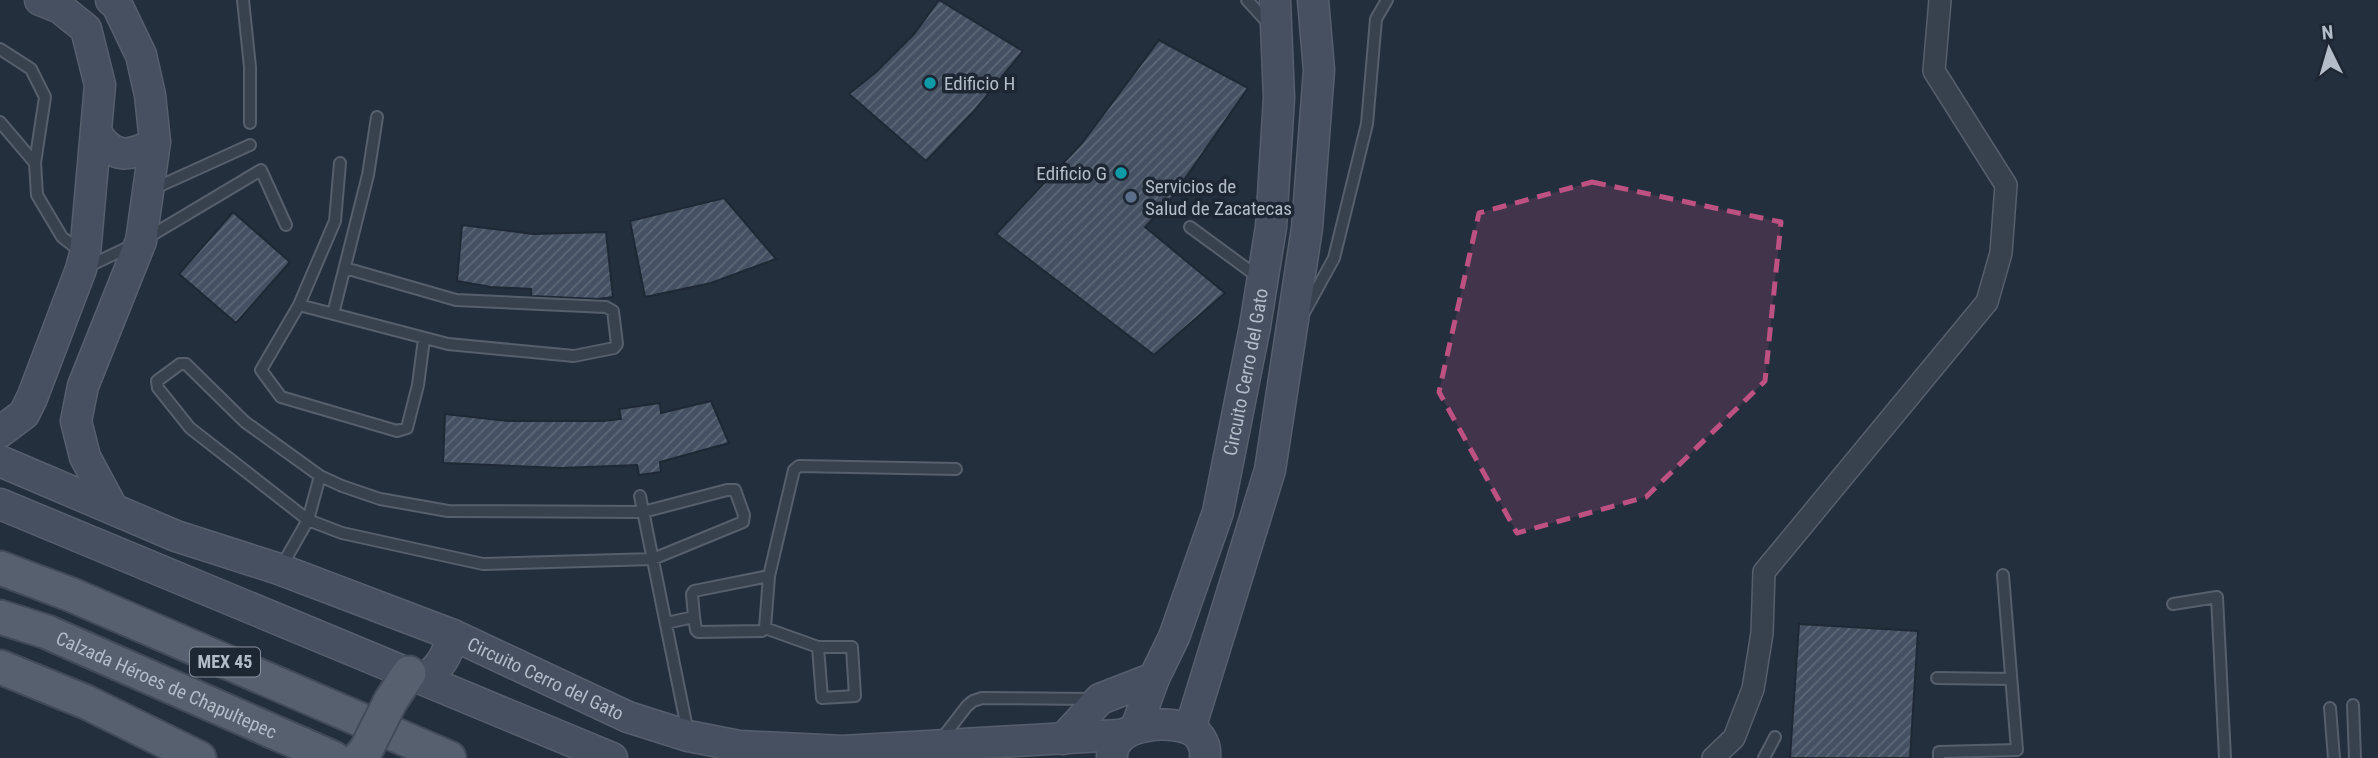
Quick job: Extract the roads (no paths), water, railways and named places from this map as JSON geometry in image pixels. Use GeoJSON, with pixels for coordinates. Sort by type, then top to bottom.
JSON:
{"type":"FeatureCollection","features":[{"type":"Feature","properties":{"kind":"main road"},"geometry":{"type":"LineString","coordinates":[[0,551],[102,595],[155,631]]}},
{"type":"Feature","properties":{"kind":"main road","name":"MEX 45"},"geometry":{"type":"LineString","coordinates":[[0,568],[72,595],[449,758]]}},
{"type":"Feature","properties":{"kind":"main road","name":"Calzada Héroes de Chapultepec"},"geometry":{"type":"LineString","coordinates":[[0,617],[47,632],[333,758]]}},
{"type":"Feature","properties":{"kind":"main road"},"geometry":{"type":"LineString","coordinates":[[0,667],[86,702],[199,758]]}},
{"type":"Feature","properties":{"kind":"main road"},"geometry":{"type":"LineString","coordinates":[[359,758],[366,750],[407,672]]}},
{"type":"Feature","properties":{"kind":"street"},"geometry":{"type":"LineString","coordinates":[[0,432],[24,414],[32,398],[83,262],[97,134],[100,85],[86,29],[60,8],[40,0]]}},
{"type":"Feature","properties":{"kind":"street"},"geometry":{"type":"LineString","coordinates":[[111,0],[117,5],[136,43],[155,122],[155,144],[141,241],[83,386],[76,421],[85,457],[113,509]]}},
{"type":"Feature","properties":{"kind":"street","name":"Circuito Cerro del Gato"},"geometry":{"type":"LineString","coordinates":[[0,461],[176,536],[279,569],[453,635],[628,717],[688,736],[739,746],[843,751],[1063,739],[1123,740],[1174,637],[1218,512],[1271,227],[1279,98],[1275,0]]}},
{"type":"Feature","properties":{"kind":"street","name":"Circuito Cerro del Gato"},"geometry":{"type":"LineString","coordinates":[[1190,729],[1270,470],[1307,228],[1319,70],[1313,0]]}},
{"type":"Feature","properties":{"kind":"street"},"geometry":{"type":"LineString","coordinates":[[1713,758],[1734,738],[1753,689],[1762,633],[1764,572],[1987,302],[2001,253],[2006,186],[1934,71],[1940,0]]}},
{"type":"Feature","properties":{"kind":"street"},"geometry":{"type":"LineString","coordinates":[[100,85],[117,74],[130,73],[147,80]]}},
{"type":"Feature","properties":{"kind":"street"},"geometry":{"type":"LineString","coordinates":[[97,134],[106,147],[123,154],[139,152],[155,144]]}},
{"type":"Feature","properties":{"kind":"street"},"geometry":{"type":"LineString","coordinates":[[0,503],[612,758]]}},
{"type":"Feature","properties":{"kind":"street"},"geometry":{"type":"LineString","coordinates":[[157,569],[176,536]]}},
{"type":"Feature","properties":{"kind":"street"},"geometry":{"type":"LineString","coordinates":[[406,617],[396,629],[391,641],[407,672]]}},
{"type":"Feature","properties":{"kind":"street"},"geometry":{"type":"LineString","coordinates":[[407,672],[437,670],[444,660],[453,635]]}},
{"type":"Feature","properties":{"kind":"street"},"geometry":{"type":"LineString","coordinates":[[1063,739],[1100,699],[1154,678]]}},
{"type":"Feature","properties":{"kind":"street"},"geometry":{"type":"LineString","coordinates":[[1123,740],[1168,726],[1190,729],[1198,734],[1203,743],[1205,758]]}},
{"type":"Feature","properties":{"kind":"lane"},"geometry":{"type":"LineString","coordinates":[[243,0],[250,67],[250,124]]}},
{"type":"Feature","properties":{"kind":"lane"},"geometry":{"type":"LineString","coordinates":[[1247,0],[1277,32]]}},
{"type":"Feature","properties":{"kind":"lane"},"geometry":{"type":"LineString","coordinates":[[1291,335],[1334,258],[1367,124],[1376,19],[1387,0]]}},
{"type":"Feature","properties":{"kind":"lane"},"geometry":{"type":"LineString","coordinates":[[0,49],[31,69],[45,97],[35,163],[37,195],[62,237],[83,262],[141,241],[261,170],[286,225]]}},
{"type":"Feature","properties":{"kind":"lane"},"geometry":{"type":"LineString","coordinates":[[333,314],[368,175],[377,117]]}},
{"type":"Feature","properties":{"kind":"lane"},"geometry":{"type":"LineString","coordinates":[[0,122],[35,163]]}},
{"type":"Feature","properties":{"kind":"lane"},"geometry":{"type":"LineString","coordinates":[[148,192],[250,145]]}},
{"type":"Feature","properties":{"kind":"lane"},"geometry":{"type":"LineString","coordinates":[[340,163],[335,220],[299,305],[261,370],[281,397],[397,431],[407,428],[418,385],[424,340]]}},
{"type":"Feature","properties":{"kind":"lane"},"geometry":{"type":"LineString","coordinates":[[1189,227],[1262,280]]}},
{"type":"Feature","properties":{"kind":"lane"},"geometry":{"type":"LineString","coordinates":[[299,305],[424,340],[574,356],[614,348],[617,344],[613,311],[606,307],[456,300],[345,268]]}},
{"type":"Feature","properties":{"kind":"lane"},"geometry":{"type":"LineString","coordinates":[[186,363],[245,422],[320,476],[380,499],[448,511],[643,512],[735,490],[744,515],[743,522],[653,559],[483,564],[342,533],[308,520],[190,428],[158,388],[157,381],[180,364],[186,363]]}},
{"type":"Feature","properties":{"kind":"lane"},"geometry":{"type":"LineString","coordinates":[[765,628],[769,576],[794,470],[799,466],[956,469]]}},
{"type":"Feature","properties":{"kind":"lane"},"geometry":{"type":"LineString","coordinates":[[279,569],[308,520],[320,476]]}},
{"type":"Feature","properties":{"kind":"lane"},"geometry":{"type":"LineString","coordinates":[[640,496],[688,736]]}},
{"type":"Feature","properties":{"kind":"lane"},"geometry":{"type":"LineString","coordinates":[[1939,758],[1939,752],[2017,750],[2003,575]]}},
{"type":"Feature","properties":{"kind":"lane"},"geometry":{"type":"LineString","coordinates":[[765,628],[762,631],[698,632],[692,594],[694,591],[769,576]]}},
{"type":"Feature","properties":{"kind":"lane"},"geometry":{"type":"LineString","coordinates":[[2173,604],[2217,597],[2225,758]]}},
{"type":"Feature","properties":{"kind":"lane"},"geometry":{"type":"LineString","coordinates":[[666,623],[694,617]]}},
{"type":"Feature","properties":{"kind":"lane"},"geometry":{"type":"LineString","coordinates":[[765,628],[818,648],[852,647],[855,696],[822,698],[818,648]]}},
{"type":"Feature","properties":{"kind":"lane"},"geometry":{"type":"LineString","coordinates":[[1937,678],[2011,679]]}},
{"type":"Feature","properties":{"kind":"lane"},"geometry":{"type":"LineString","coordinates":[[936,747],[973,701],[982,698],[1100,699]]}},
{"type":"Feature","properties":{"kind":"lane"},"geometry":{"type":"LineString","coordinates":[[2353,705],[2355,758]]}},
{"type":"Feature","properties":{"kind":"lane"},"geometry":{"type":"LineString","coordinates":[[2330,708],[2334,758]]}},
{"type":"Feature","properties":{"kind":"lane"},"geometry":{"type":"LineString","coordinates":[[1764,758],[1775,737]]}},
{"type":"Feature","properties":{"kind":"place","name":"Edificio H"},"geometry":{"type":"Point","coordinates":[930,83]}},
{"type":"Feature","properties":{"kind":"place","name":"Edificio G"},"geometry":{"type":"Point","coordinates":[1121,173]}},
{"type":"Feature","properties":{"kind":"place","name":"Servicios de Salud de Zacatecas"},"geometry":{"type":"Point","coordinates":[1131,197]}}]}
